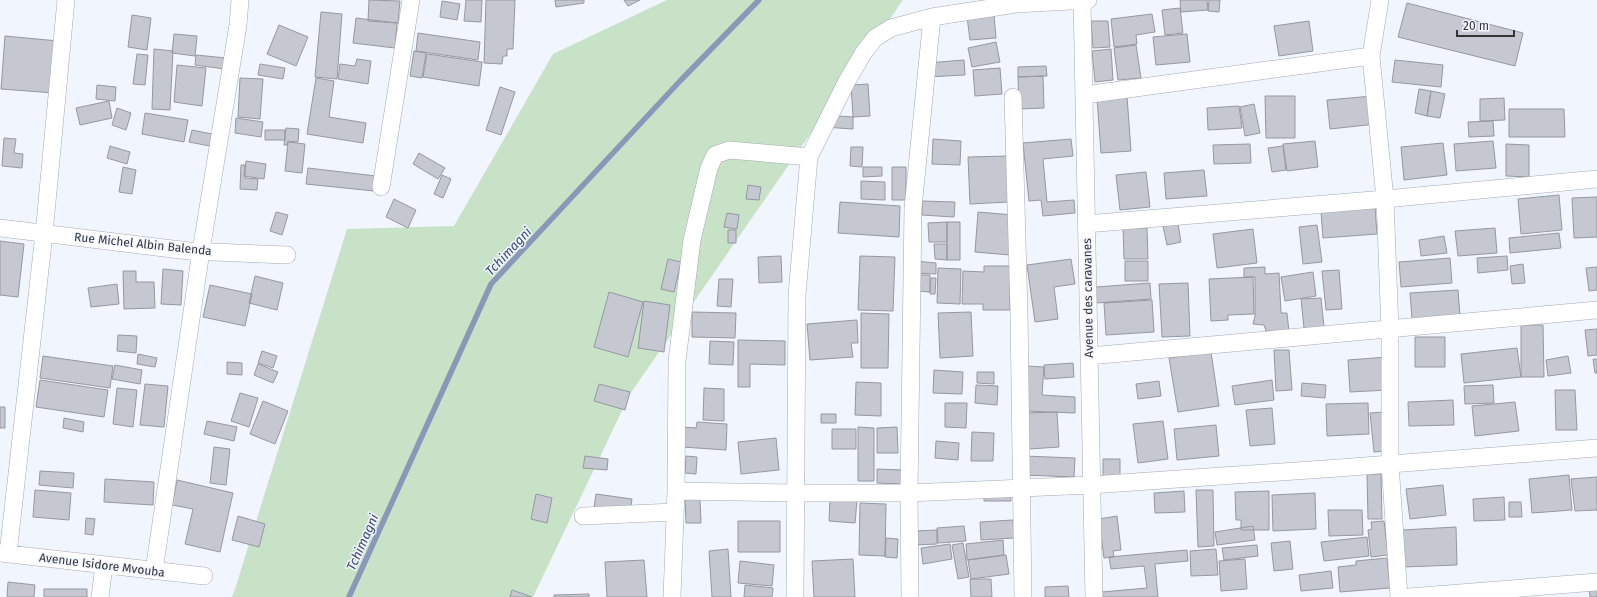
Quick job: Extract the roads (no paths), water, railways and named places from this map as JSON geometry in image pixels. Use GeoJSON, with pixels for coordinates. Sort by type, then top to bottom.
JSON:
{"type":"FeatureCollection","features":[{"type":"Feature","properties":{"kind":"street"},"geometry":{"type":"LineString","coordinates":[[4,553],[44,234],[66,0]]}},
{"type":"Feature","properties":{"kind":"street"},"geometry":{"type":"LineString","coordinates":[[154,571],[202,251],[238,26],[240,0]]}},
{"type":"Feature","properties":{"kind":"street"},"geometry":{"type":"LineString","coordinates":[[381,188],[411,0]]}},
{"type":"Feature","properties":{"kind":"street","name":"Avenue des caravanes"},"geometry":{"type":"LineString","coordinates":[[1082,0],[1094,597]]}},
{"type":"Feature","properties":{"kind":"street"},"geometry":{"type":"LineString","coordinates":[[795,597],[797,295],[809,157],[847,81],[864,52],[875,38],[891,28],[932,17],[1016,4],[1088,0]]}},
{"type":"Feature","properties":{"kind":"street"},"geometry":{"type":"LineString","coordinates":[[1380,0],[1371,56],[1385,199],[1390,330],[1390,463],[1399,597]]}},
{"type":"Feature","properties":{"kind":"street"},"geometry":{"type":"LineString","coordinates":[[910,597],[909,493],[913,208],[932,17]]}},
{"type":"Feature","properties":{"kind":"street"},"geometry":{"type":"LineString","coordinates":[[1084,95],[1371,56]]}},
{"type":"Feature","properties":{"kind":"street"},"geometry":{"type":"LineString","coordinates":[[1013,97],[1019,312],[1023,597]]}},
{"type":"Feature","properties":{"kind":"street"},"geometry":{"type":"LineString","coordinates":[[672,597],[676,491],[677,361],[692,240],[709,168],[715,155],[729,150],[809,157]]}},
{"type":"Feature","properties":{"kind":"street"},"geometry":{"type":"LineString","coordinates":[[1086,224],[1385,199],[1597,179]]}},
{"type":"Feature","properties":{"kind":"street","name":"Rue Michel Albin Balenda"},"geometry":{"type":"LineString","coordinates":[[0,228],[202,251],[287,255]]}},
{"type":"Feature","properties":{"kind":"street"},"geometry":{"type":"LineString","coordinates":[[1089,356],[1390,330],[1597,310]]}},
{"type":"Feature","properties":{"kind":"street"},"geometry":{"type":"LineString","coordinates":[[676,491],[909,493],[1091,484],[1597,448]]}},
{"type":"Feature","properties":{"kind":"street"},"geometry":{"type":"LineString","coordinates":[[583,516],[675,512]]}},
{"type":"Feature","properties":{"kind":"street","name":"Avenue Isidore Mvouba"},"geometry":{"type":"LineString","coordinates":[[4,553],[204,576]]}},
{"type":"Feature","properties":{"kind":"street"},"geometry":{"type":"LineString","coordinates":[[100,597],[104,565]]}},
{"type":"Feature","properties":{"kind":"street"},"geometry":{"type":"LineString","coordinates":[[1409,597],[1597,582]]}},
{"type":"Feature","properties":{"kind":"waterway","name":"Tchimagni"},"geometry":{"type":"LineString","coordinates":[[349,597],[491,284],[680,81],[759,0]]}}]}
